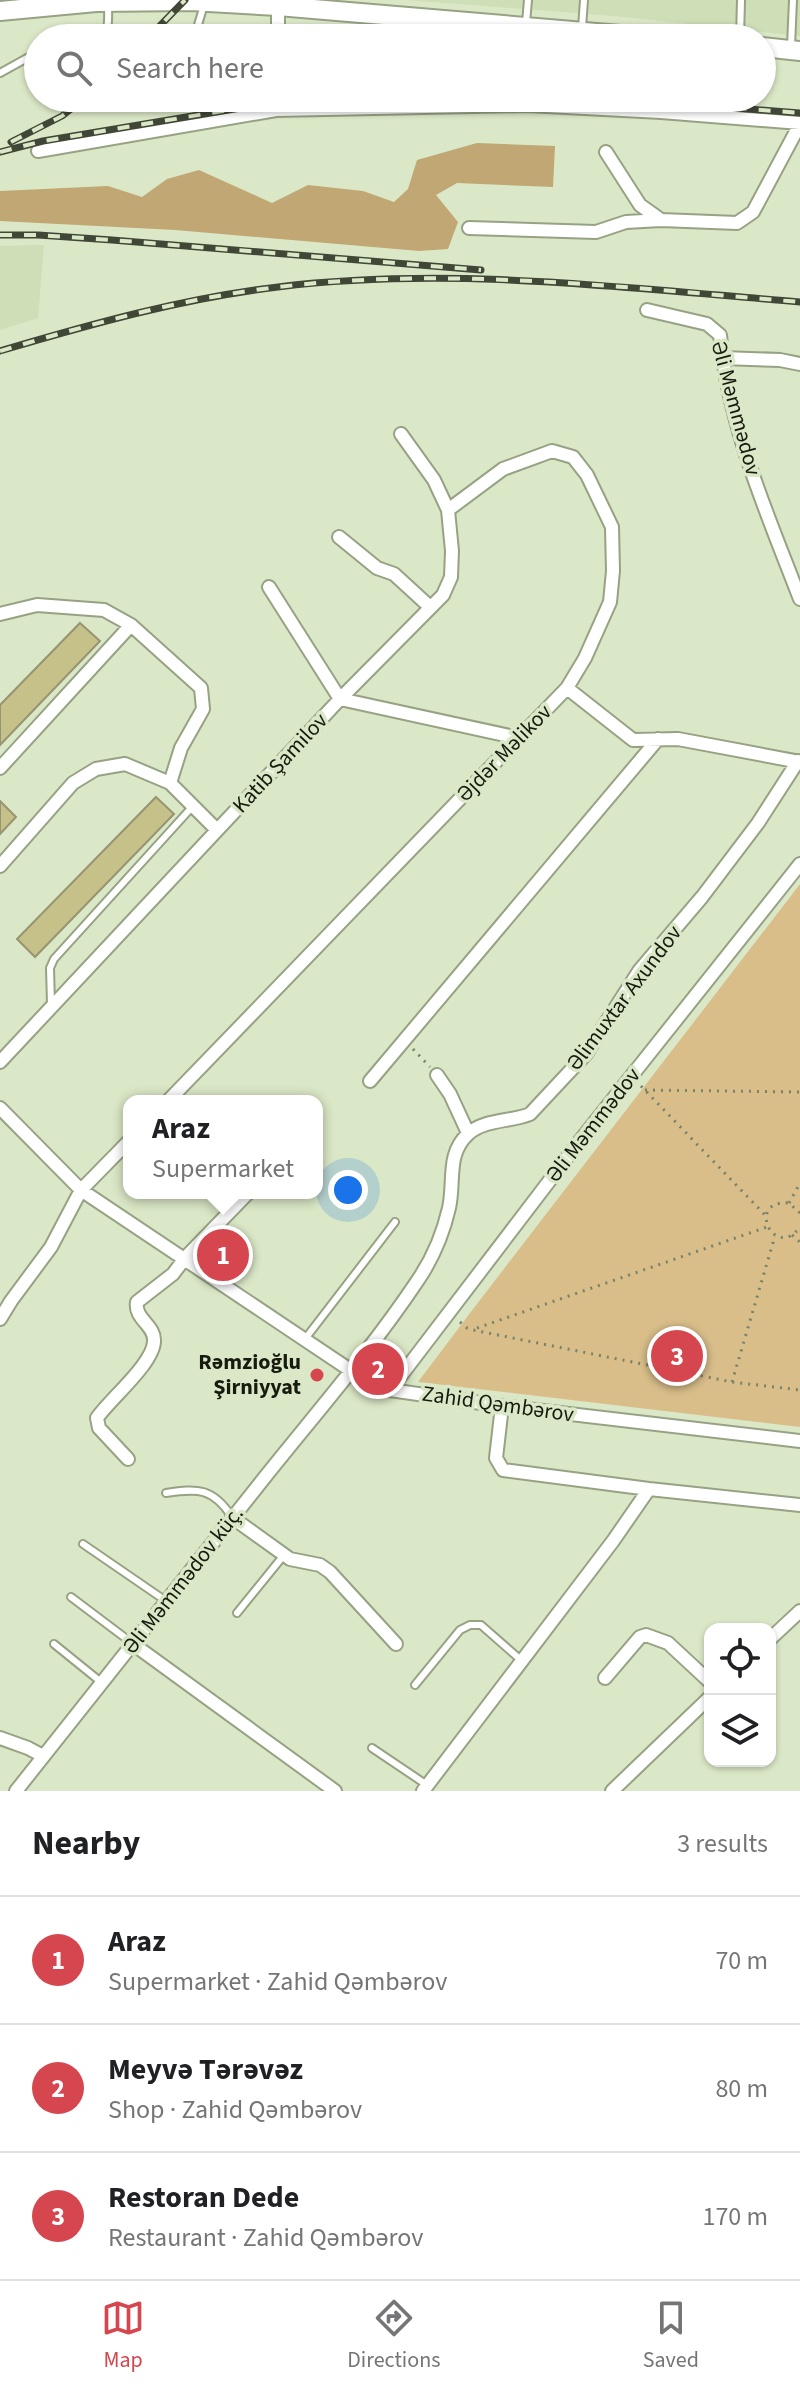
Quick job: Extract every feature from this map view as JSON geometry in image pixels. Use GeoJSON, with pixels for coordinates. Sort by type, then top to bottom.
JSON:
{"type":"FeatureCollection","features":[{"type":"Feature","properties":{"kind":"main road"},"geometry":{"type":"LineString","coordinates":[[0,11],[135,0],[278,3],[410,24]]}},
{"type":"Feature","properties":{"kind":"street"},"geometry":{"type":"LineString","coordinates":[[278,3],[278,24]]}},
{"type":"Feature","properties":{"kind":"street"},"geometry":{"type":"LineString","coordinates":[[38,151],[235,112]]}},
{"type":"Feature","properties":{"kind":"street"},"geometry":{"type":"LineString","coordinates":[[469,228],[596,232],[626,222],[737,223],[753,212],[800,124],[661,112]]}},
{"type":"Feature","properties":{"kind":"street"},"geometry":{"type":"LineString","coordinates":[[606,152],[640,205],[661,220]]}},
{"type":"Feature","properties":{"kind":"street","name":"Əli Məmmədov"},"geometry":{"type":"LineString","coordinates":[[647,310],[707,324],[720,335],[722,358],[743,448],[796,574],[800,599]]}},
{"type":"Feature","properties":{"kind":"street"},"geometry":{"type":"LineString","coordinates":[[722,358],[780,360],[800,364]]}},
{"type":"Feature","properties":{"kind":"street","name":"Katib Şamilov"},"geometry":{"type":"LineString","coordinates":[[0,1062],[340,699],[443,595],[451,577],[448,510],[434,480],[401,434]]}},
{"type":"Feature","properties":{"kind":"street","name":"Əjdər Məlikov"},"geometry":{"type":"LineString","coordinates":[[174,1095],[567,688],[585,658],[610,602],[612,527],[587,475],[573,457],[552,451],[503,469],[448,510]]}},
{"type":"Feature","properties":{"kind":"street"},"geometry":{"type":"LineString","coordinates":[[339,537],[377,568],[394,574],[430,607]]}},
{"type":"Feature","properties":{"kind":"street"},"geometry":{"type":"LineString","coordinates":[[269,587],[340,699],[519,738]]}},
{"type":"Feature","properties":{"kind":"street"},"geometry":{"type":"LineString","coordinates":[[0,614],[37,605],[104,610],[131,625],[201,688],[203,709],[181,748],[170,783]]}},
{"type":"Feature","properties":{"kind":"street"},"geometry":{"type":"LineString","coordinates":[[0,768],[131,625]]}},
{"type":"Feature","properties":{"kind":"street"},"geometry":{"type":"LineString","coordinates":[[567,688],[633,740],[678,739],[799,761]]}},
{"type":"Feature","properties":{"kind":"street"},"geometry":{"type":"LineString","coordinates":[[370,1081],[658,739]]}},
{"type":"Feature","properties":{"kind":"street","name":"Əlimuxtar Axundov"},"geometry":{"type":"LineString","coordinates":[[468,1133],[487,1123],[519,1119],[530,1114],[586,1054],[639,971],[702,897],[758,823],[799,761]]}},
{"type":"Feature","properties":{"kind":"street"},"geometry":{"type":"LineString","coordinates":[[0,866],[73,783],[96,769],[125,764],[170,783],[217,830]]}},
{"type":"Feature","properties":{"kind":"street","name":"Əli Məmmədov"},"geometry":{"type":"LineString","coordinates":[[390,1390],[622,1086],[800,864]]}},
{"type":"Feature","properties":{"kind":"street"},"geometry":{"type":"LineString","coordinates":[[351,1370],[419,1279],[444,1228],[453,1181],[452,1159],[468,1133],[450,1094],[437,1075]]}},
{"type":"Feature","properties":{"kind":"street","name":"Zahid Qəmbərov"},"geometry":{"type":"LineString","coordinates":[[0,1108],[81,1190],[368,1382],[390,1390],[502,1406],[800,1441]]}},
{"type":"Feature","properties":{"kind":"street"},"geometry":{"type":"LineString","coordinates":[[0,1128],[10,1118]]}},
{"type":"Feature","properties":{"kind":"street"},"geometry":{"type":"LineString","coordinates":[[0,1319],[5,1300],[51,1247],[81,1190],[123,1147]]}},
{"type":"Feature","properties":{"kind":"street"},"geometry":{"type":"LineString","coordinates":[[128,1459],[99,1428],[97,1418],[140,1369],[153,1346],[153,1335],[137,1314],[137,1302],[173,1274],[242,1199]]}},
{"type":"Feature","properties":{"kind":"street","name":"Əli Məmmədov küç."},"geometry":{"type":"LineString","coordinates":[[16,1791],[351,1370]]}},
{"type":"Feature","properties":{"kind":"street"},"geometry":{"type":"LineString","coordinates":[[502,1406],[496,1458],[503,1470],[800,1505]]}},
{"type":"Feature","properties":{"kind":"street"},"geometry":{"type":"LineString","coordinates":[[425,1788],[649,1489]]}},
{"type":"Feature","properties":{"kind":"street"},"geometry":{"type":"LineString","coordinates":[[233,1518],[284,1555],[295,1561],[320,1565],[330,1572],[396,1644]]}},
{"type":"Feature","properties":{"kind":"street"},"geometry":{"type":"LineString","coordinates":[[776,1633],[800,1611]]}},
{"type":"Feature","properties":{"kind":"street"},"geometry":{"type":"LineString","coordinates":[[605,1678],[640,1637],[646,1635],[668,1643],[704,1676]]}},
{"type":"Feature","properties":{"kind":"street"},"geometry":{"type":"LineString","coordinates":[[133,1644],[331,1790]]}},
{"type":"Feature","properties":{"kind":"street"},"geometry":{"type":"LineString","coordinates":[[612,1791],[704,1703]]}},
{"type":"Feature","properties":{"kind":"street"},"geometry":{"type":"LineString","coordinates":[[0,1738],[43,1756]]}},
{"type":"Feature","properties":{"kind":"lane"},"geometry":{"type":"LineString","coordinates":[[526,24],[528,0]]}},
{"type":"Feature","properties":{"kind":"lane"},"geometry":{"type":"LineString","coordinates":[[582,24],[584,0]]}},
{"type":"Feature","properties":{"kind":"lane"},"geometry":{"type":"LineString","coordinates":[[740,24],[741,0]]}},
{"type":"Feature","properties":{"kind":"lane"},"geometry":{"type":"LineString","coordinates":[[793,0],[795,50]]}},
{"type":"Feature","properties":{"kind":"lane"},"geometry":{"type":"LineString","coordinates":[[108,24],[109,2]]}},
{"type":"Feature","properties":{"kind":"lane"},"geometry":{"type":"LineString","coordinates":[[199,24],[206,2]]}},
{"type":"Feature","properties":{"kind":"lane"},"geometry":{"type":"LineString","coordinates":[[0,73],[24,60]]}},
{"type":"Feature","properties":{"kind":"lane"},"geometry":{"type":"LineString","coordinates":[[51,1008],[50,968],[54,959],[193,806]]}},
{"type":"Feature","properties":{"kind":"lane"},"geometry":{"type":"LineString","coordinates":[[305,1339],[395,1222]]}},
{"type":"Feature","properties":{"kind":"lane"},"geometry":{"type":"LineString","coordinates":[[166,1493],[202,1490],[224,1505],[233,1518]]}},
{"type":"Feature","properties":{"kind":"lane"},"geometry":{"type":"LineString","coordinates":[[83,1544],[167,1601]]}},
{"type":"Feature","properties":{"kind":"lane"},"geometry":{"type":"LineString","coordinates":[[237,1613],[284,1555]]}},
{"type":"Feature","properties":{"kind":"lane"},"geometry":{"type":"LineString","coordinates":[[71,1597],[133,1644]]}},
{"type":"Feature","properties":{"kind":"lane"},"geometry":{"type":"LineString","coordinates":[[415,1685],[460,1630],[470,1625],[481,1625],[522,1661]]}},
{"type":"Feature","properties":{"kind":"lane"},"geometry":{"type":"LineString","coordinates":[[54,1644],[102,1683]]}},
{"type":"Feature","properties":{"kind":"lane"},"geometry":{"type":"LineString","coordinates":[[372,1748],[425,1788]]}},
{"type":"Feature","properties":{"kind":"path"},"geometry":{"type":"LineString","coordinates":[[405,1040],[437,1075]]}},
{"type":"Feature","properties":{"kind":"path"},"geometry":{"type":"LineString","coordinates":[[800,1092],[645,1090],[766,1216],[767,1227],[775,1236],[787,1238],[800,1227]]}},
{"type":"Feature","properties":{"kind":"path"},"geometry":{"type":"LineString","coordinates":[[789,1203],[800,1183]]}},
{"type":"Feature","properties":{"kind":"path"},"geometry":{"type":"LineString","coordinates":[[766,1216],[778,1203],[789,1203],[800,1213]]}},
{"type":"Feature","properties":{"kind":"path"},"geometry":{"type":"LineString","coordinates":[[473,1330],[767,1227]]}},
{"type":"Feature","properties":{"kind":"path"},"geometry":{"type":"LineString","coordinates":[[792,1235],[800,1242]]}},
{"type":"Feature","properties":{"kind":"path"},"geometry":{"type":"LineString","coordinates":[[732,1382],[775,1236]]}},
{"type":"Feature","properties":{"kind":"path"},"geometry":{"type":"LineString","coordinates":[[450,1311],[473,1330],[732,1382],[800,1390]]}},
{"type":"Feature","properties":{"kind":"shaded area"},"geometry":{"type":"Polygon","coordinates":[[[406,0],[800,0],[800,36],[776,33],[776,24],[688,24],[406,0]]]}},
{"type":"Feature","properties":{"kind":"shaded area"},"geometry":{"type":"Polygon","coordinates":[[[477,143],[555,146],[553,187],[457,183],[436,195],[458,222],[448,249],[419,251],[175,230],[0,221],[0,191],[108,186],[142,197],[167,179],[199,170],[272,203],[308,185],[363,191],[394,202],[408,189],[417,160],[477,143]]]}},
{"type":"Feature","properties":{"kind":"shaded area"},"geometry":{"type":"Polygon","coordinates":[[[44,245],[38,318],[0,330],[0,246],[44,245]]]}},
{"type":"Feature","properties":{"kind":"shaded area"},"geometry":{"type":"Polygon","coordinates":[[[800,884],[800,1427],[418,1382],[470,1313],[800,884]]]}},
{"type":"Feature","properties":{"kind":"building"},"geometry":{"type":"Polygon","coordinates":[[[80,623],[100,641],[0,745],[0,705],[80,623]]]}},
{"type":"Feature","properties":{"kind":"building"},"geometry":{"type":"Polygon","coordinates":[[[156,797],[174,814],[35,957],[17,939],[156,797]]]}},
{"type":"Feature","properties":{"kind":"building"},"geometry":{"type":"Polygon","coordinates":[[[0,801],[16,817],[0,834],[0,801]]]}},
{"type":"Feature","properties":{"kind":"railway"},"geometry":{"type":"LineString","coordinates":[[162,24],[185,0]]}},
{"type":"Feature","properties":{"kind":"railway"},"geometry":{"type":"LineString","coordinates":[[776,111],[800,113]]}},
{"type":"Feature","properties":{"kind":"railway"},"geometry":{"type":"LineString","coordinates":[[11,142],[67,112]]}},
{"type":"Feature","properties":{"kind":"railway"},"geometry":{"type":"LineString","coordinates":[[0,152],[43,141],[216,112]]}},
{"type":"Feature","properties":{"kind":"railway"},"geometry":{"type":"LineString","coordinates":[[0,235],[112,240],[481,270]]}},
{"type":"Feature","properties":{"kind":"railway"},"geometry":{"type":"LineString","coordinates":[[0,351],[173,305],[278,287],[343,281],[539,281],[800,302]]}},
{"type":"Feature","properties":{"kind":"place","name":"Araz"},"geometry":{"type":"Point","coordinates":[223,1255]}},
{"type":"Feature","properties":{"kind":"place","name":"Restoran Dede"},"geometry":{"type":"Point","coordinates":[677,1356]}},
{"type":"Feature","properties":{"kind":"place","name":"Meyvə Tərəvəz"},"geometry":{"type":"Point","coordinates":[378,1369]}},
{"type":"Feature","properties":{"kind":"place","name":"Rəmzioğlu Şirniyyat"},"geometry":{"type":"Point","coordinates":[317,1375]}}]}
